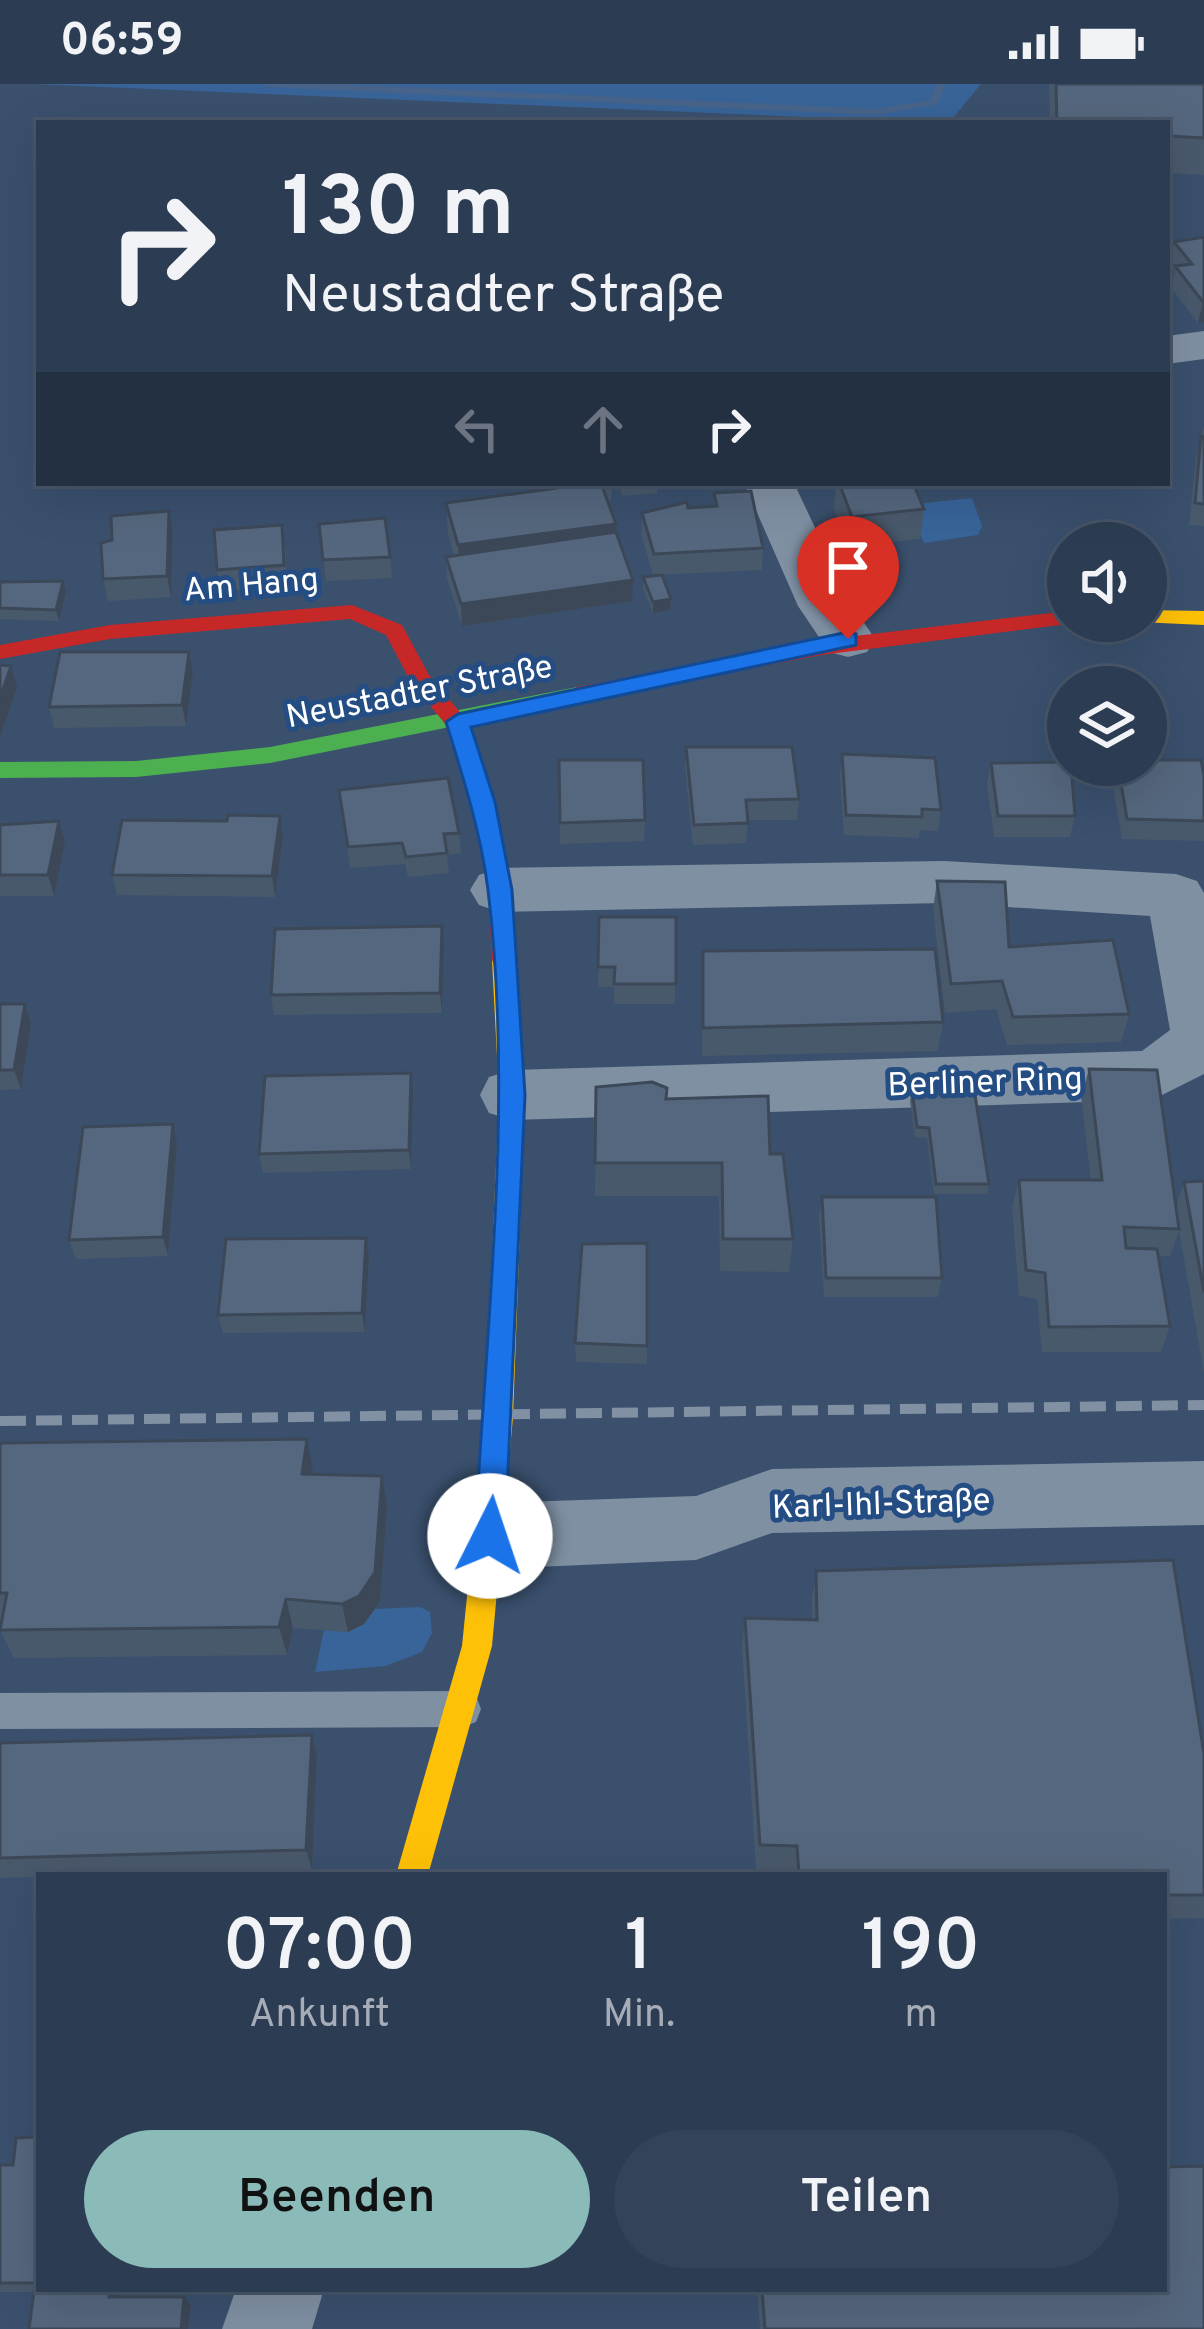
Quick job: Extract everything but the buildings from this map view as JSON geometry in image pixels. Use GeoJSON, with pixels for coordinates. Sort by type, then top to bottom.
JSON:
{"type":"FeatureCollection","features":[{"type":"Feature","properties":{"kind":"street"},"geometry":{"type":"LineString","coordinates":[[1170,350],[1204,345]]}},
{"type":"Feature","properties":{"kind":"street"},"geometry":{"type":"LineString","coordinates":[[770,486],[825,606],[848,639]]}},
{"type":"Feature","properties":{"kind":"street","name":"Am Hang"},"geometry":{"type":"LineString","coordinates":[[0,652],[110,632],[352,612],[394,630],[420,679],[458,722]]}},
{"type":"Feature","properties":{"kind":"street"},"geometry":{"type":"LineString","coordinates":[[1167,617],[1204,618]]}},
{"type":"Feature","properties":{"kind":"street","name":"Neustadter Straße"},"geometry":{"type":"LineString","coordinates":[[0,770],[184,765],[290,754],[848,639],[1047,620]]}},
{"type":"Feature","properties":{"kind":"street"},"geometry":{"type":"LineString","coordinates":[[413,1872],[477,1646],[490,1536],[512,1095],[500,890],[483,802],[458,722]]}},
{"type":"Feature","properties":{"kind":"street","name":"Berliner Ring"},"geometry":{"type":"LineString","coordinates":[[500,890],[944,882],[1190,898],[1202,1037],[1180,1059],[1151,1075],[512,1095]]}},
{"type":"Feature","properties":{"kind":"street","name":"Karl-Ihl-Straße"},"geometry":{"type":"LineString","coordinates":[[490,1536],[696,1528],[772,1501],[1204,1493]]}},
{"type":"Feature","properties":{"kind":"street"},"geometry":{"type":"LineString","coordinates":[[267,2329],[279,2292]]}},
{"type":"Feature","properties":{"kind":"lane"},"geometry":{"type":"LineString","coordinates":[[0,1711],[462,1709]]}},
{"type":"Feature","properties":{"kind":"shaded area"},"geometry":{"type":"Polygon","coordinates":[[[33,84],[981,84],[952,119],[874,120],[33,84]]]}},
{"type":"Feature","properties":{"kind":"shaded area"},"geometry":{"type":"Polygon","coordinates":[[[972,498],[982,526],[978,535],[924,543],[907,505],[972,498]]]}},
{"type":"Feature","properties":{"kind":"shaded area"},"geometry":{"type":"Polygon","coordinates":[[[420,1607],[430,1612],[432,1633],[422,1652],[385,1666],[315,1672],[324,1630],[354,1628],[375,1609],[420,1607]]]}},
{"type":"Feature","properties":{"kind":"waterway"},"geometry":{"type":"LineString","coordinates":[[268,84],[875,112],[934,102],[941,84]]}},
{"type":"Feature","properties":{"kind":"railway"},"geometry":{"type":"LineString","coordinates":[[0,1421],[1204,1405]]}},
{"type":"Feature","properties":{"kind":"traffic: fast"},"geometry":{"type":"LineString","coordinates":[[0,770],[136,769],[270,755],[577,695]]}},
{"type":"Feature","properties":{"kind":"traffic: slow"},"geometry":{"type":"LineString","coordinates":[[1167,617],[1204,618]]}},
{"type":"Feature","properties":{"kind":"traffic: slow"},"geometry":{"type":"LineString","coordinates":[[413,1872],[477,1646],[499,1417],[512,1095],[504,960]]}},
{"type":"Feature","properties":{"kind":"traffic: jam"},"geometry":{"type":"LineString","coordinates":[[0,652],[110,632],[352,612],[394,630],[420,679],[458,723],[483,802],[500,890],[504,960]]}},
{"type":"Feature","properties":{"kind":"traffic: jam"},"geometry":{"type":"LineString","coordinates":[[577,695],[821,648],[1047,620]]}},
{"type":"Feature","properties":{"kind":"route"},"geometry":{"type":"LineString","coordinates":[[490,1536],[512,1095],[500,890],[483,802],[458,722],[848,639]]}}]}
